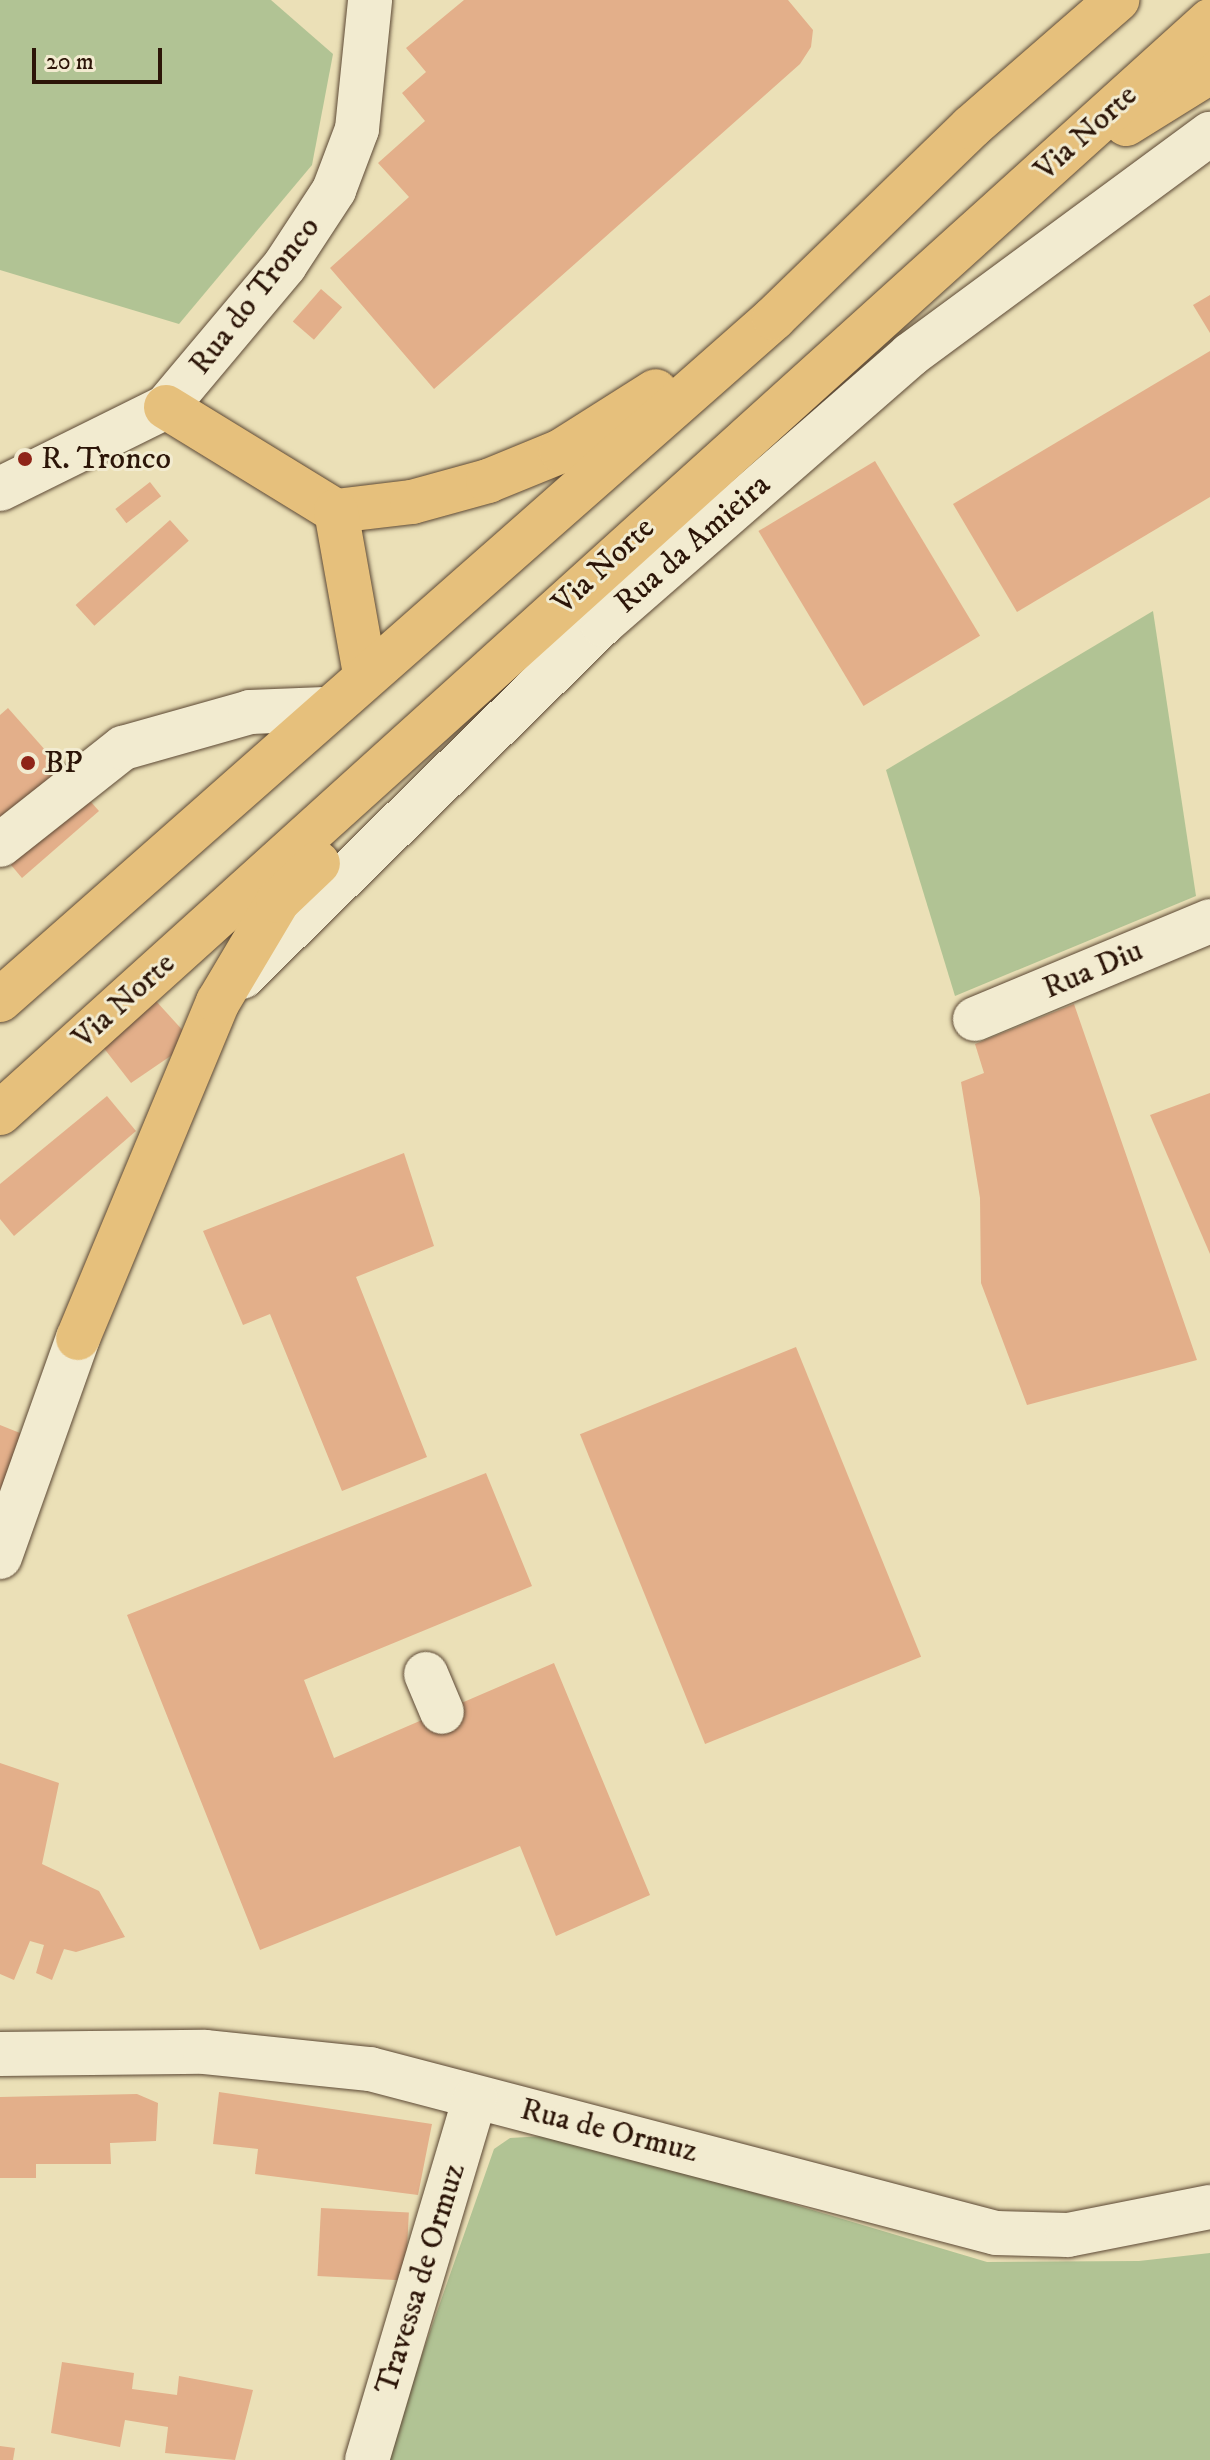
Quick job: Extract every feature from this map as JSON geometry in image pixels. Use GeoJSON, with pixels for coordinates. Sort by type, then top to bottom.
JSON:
{"type":"FeatureCollection","features":[{"type":"Feature","properties":{"kind":"highway"},"geometry":{"type":"LineString","coordinates":[[0,1000],[325,709],[774,318],[971,127],[1117,0]]}},
{"type":"Feature","properties":{"kind":"highway","name":"Via Norte"},"geometry":{"type":"LineString","coordinates":[[0,1113],[1210,21]]}},
{"type":"Feature","properties":{"kind":"highway"},"geometry":{"type":"LineString","coordinates":[[1029,185],[1210,72]]}},
{"type":"Feature","properties":{"kind":"highway"},"geometry":{"type":"LineString","coordinates":[[166,407],[336,511],[412,502],[488,481],[561,451],[774,318]]}},
{"type":"Feature","properties":{"kind":"highway"},"geometry":{"type":"LineString","coordinates":[[336,511],[365,674]]}},
{"type":"Feature","properties":{"kind":"highway"},"geometry":{"type":"LineString","coordinates":[[78,1338],[218,1002],[278,901],[341,840],[482,679]]}},
{"type":"Feature","properties":{"kind":"street","name":"Rua do Tronco"},"geometry":{"type":"LineString","coordinates":[[0,489],[166,407],[276,276],[334,190],[357,129],[370,0]]}},
{"type":"Feature","properties":{"kind":"street","name":"Rua da Amieira"},"geometry":{"type":"LineString","coordinates":[[218,1002],[602,624],[817,435],[910,355],[1210,134]]}},
{"type":"Feature","properties":{"kind":"street"},"geometry":{"type":"LineString","coordinates":[[0,845],[123,748],[250,712],[325,709]]}},
{"type":"Feature","properties":{"kind":"street","name":"Rua Diu"},"geometry":{"type":"LineString","coordinates":[[975,1019],[1210,921]]}},
{"type":"Feature","properties":{"kind":"street"},"geometry":{"type":"LineString","coordinates":[[0,1557],[78,1338]]}},
{"type":"Feature","properties":{"kind":"street","name":"Rua de Ormuz"},"geometry":{"type":"LineString","coordinates":[[0,2054],[205,2052],[370,2069],[996,2233],[1068,2235],[1210,2207]]}},
{"type":"Feature","properties":{"kind":"street","name":"Travessa de Ormuz"},"geometry":{"type":"LineString","coordinates":[[367,2460],[475,2098]]}},
{"type":"Feature","properties":{"kind":"green space"},"geometry":{"type":"Polygon","coordinates":[[[0,0],[271,0],[333,54],[312,165],[179,324],[0,270],[0,0]]]}},
{"type":"Feature","properties":{"kind":"green space"},"geometry":{"type":"Polygon","coordinates":[[[1153,611],[1196,896],[955,996],[886,770],[1153,611]]]}},
{"type":"Feature","properties":{"kind":"green space"},"geometry":{"type":"Polygon","coordinates":[[[561,2135],[987,2262],[1139,2261],[1210,2253],[1210,2460],[385,2460],[494,2149],[510,2138],[561,2135]]]}},
{"type":"Feature","properties":{"kind":"building"},"geometry":{"type":"Polygon","coordinates":[[[464,0],[788,0],[813,30],[811,47],[800,64],[434,389],[330,268],[409,197],[378,163],[425,121],[402,93],[426,72],[406,48],[464,0]]]}},
{"type":"Feature","properties":{"kind":"building"},"geometry":{"type":"Polygon","coordinates":[[[321,289],[342,307],[314,340],[293,321],[321,289]]]}},
{"type":"Feature","properties":{"kind":"building"},"geometry":{"type":"Polygon","coordinates":[[[1210,295],[1210,333],[1193,305],[1210,295]]]}},
{"type":"Feature","properties":{"kind":"building"},"geometry":{"type":"Polygon","coordinates":[[[1210,351],[1210,497],[1017,612],[953,504],[1210,351]]]}},
{"type":"Feature","properties":{"kind":"building"},"geometry":{"type":"Polygon","coordinates":[[[875,461],[980,636],[863,706],[758,531],[875,461]]]}},
{"type":"Feature","properties":{"kind":"building"},"geometry":{"type":"Polygon","coordinates":[[[150,482],[161,496],[126,523],[115,509],[150,482]]]}},
{"type":"Feature","properties":{"kind":"building"},"geometry":{"type":"Polygon","coordinates":[[[170,520],[189,541],[94,626],[76,605],[170,520]]]}},
{"type":"Feature","properties":{"kind":"building","name":"BP"},"geometry":{"type":"Polygon","coordinates":[[[8,708],[99,811],[22,878],[0,852],[0,715],[8,708]]]}},
{"type":"Feature","properties":{"kind":"building"},"geometry":{"type":"Polygon","coordinates":[[[156,1001],[186,1034],[175,1053],[131,1083],[103,1047],[156,1001]]]}},
{"type":"Feature","properties":{"kind":"building"},"geometry":{"type":"Polygon","coordinates":[[[1074,1004],[1197,1360],[1027,1405],[981,1283],[980,1198],[961,1082],[984,1073],[975,1044],[1074,1004]]]}},
{"type":"Feature","properties":{"kind":"building"},"geometry":{"type":"Polygon","coordinates":[[[1210,1093],[1210,1254],[1150,1115],[1210,1093]]]}},
{"type":"Feature","properties":{"kind":"building"},"geometry":{"type":"Polygon","coordinates":[[[107,1096],[136,1131],[14,1236],[0,1219],[0,1184],[107,1096]]]}},
{"type":"Feature","properties":{"kind":"building"},"geometry":{"type":"Polygon","coordinates":[[[404,1153],[434,1246],[356,1277],[427,1457],[342,1491],[270,1314],[243,1325],[203,1231],[404,1153]]]}},
{"type":"Feature","properties":{"kind":"building"},"geometry":{"type":"Polygon","coordinates":[[[796,1347],[921,1657],[705,1744],[580,1434],[796,1347]]]}},
{"type":"Feature","properties":{"kind":"building"},"geometry":{"type":"Polygon","coordinates":[[[0,1425],[25,1435],[0,1497],[0,1425]]]}},
{"type":"Feature","properties":{"kind":"building"},"geometry":{"type":"Polygon","coordinates":[[[486,1473],[532,1586],[304,1680],[334,1758],[554,1663],[650,1895],[556,1936],[520,1846],[260,1950],[127,1615],[486,1473]]]}},
{"type":"Feature","properties":{"kind":"building"},"geometry":{"type":"Polygon","coordinates":[[[0,1763],[59,1783],[42,1864],[99,1891],[125,1937],[76,1952],[64,1949],[52,1980],[36,1973],[44,1945],[30,1941],[14,1980],[0,1974],[0,1763]]]}},
{"type":"Feature","properties":{"kind":"building"},"geometry":{"type":"Polygon","coordinates":[[[219,2092],[432,2124],[418,2195],[255,2174],[258,2149],[213,2144],[219,2092]]]}},
{"type":"Feature","properties":{"kind":"building"},"geometry":{"type":"Polygon","coordinates":[[[137,2094],[158,2103],[156,2141],[110,2143],[111,2164],[36,2164],[36,2178],[0,2178],[0,2097],[137,2094]]]}},
{"type":"Feature","properties":{"kind":"building"},"geometry":{"type":"Polygon","coordinates":[[[321,2208],[409,2213],[405,2281],[317,2276],[321,2208]]]}},
{"type":"Feature","properties":{"kind":"building"},"geometry":{"type":"Polygon","coordinates":[[[62,2362],[134,2373],[132,2389],[177,2395],[179,2376],[253,2390],[235,2460],[165,2453],[168,2427],[125,2420],[120,2447],[51,2433],[62,2362]]]}},
{"type":"Feature","properties":{"kind":"building"},"geometry":{"type":"Polygon","coordinates":[[[0,2446],[15,2448],[13,2460],[0,2460],[0,2446]]]}},
{"type":"Feature","properties":{"kind":"place","name":"R. Tronco"},"geometry":{"type":"Point","coordinates":[25,459]}},
{"type":"Feature","properties":{"kind":"place","name":"BP"},"geometry":{"type":"Point","coordinates":[28,763]}}]}
